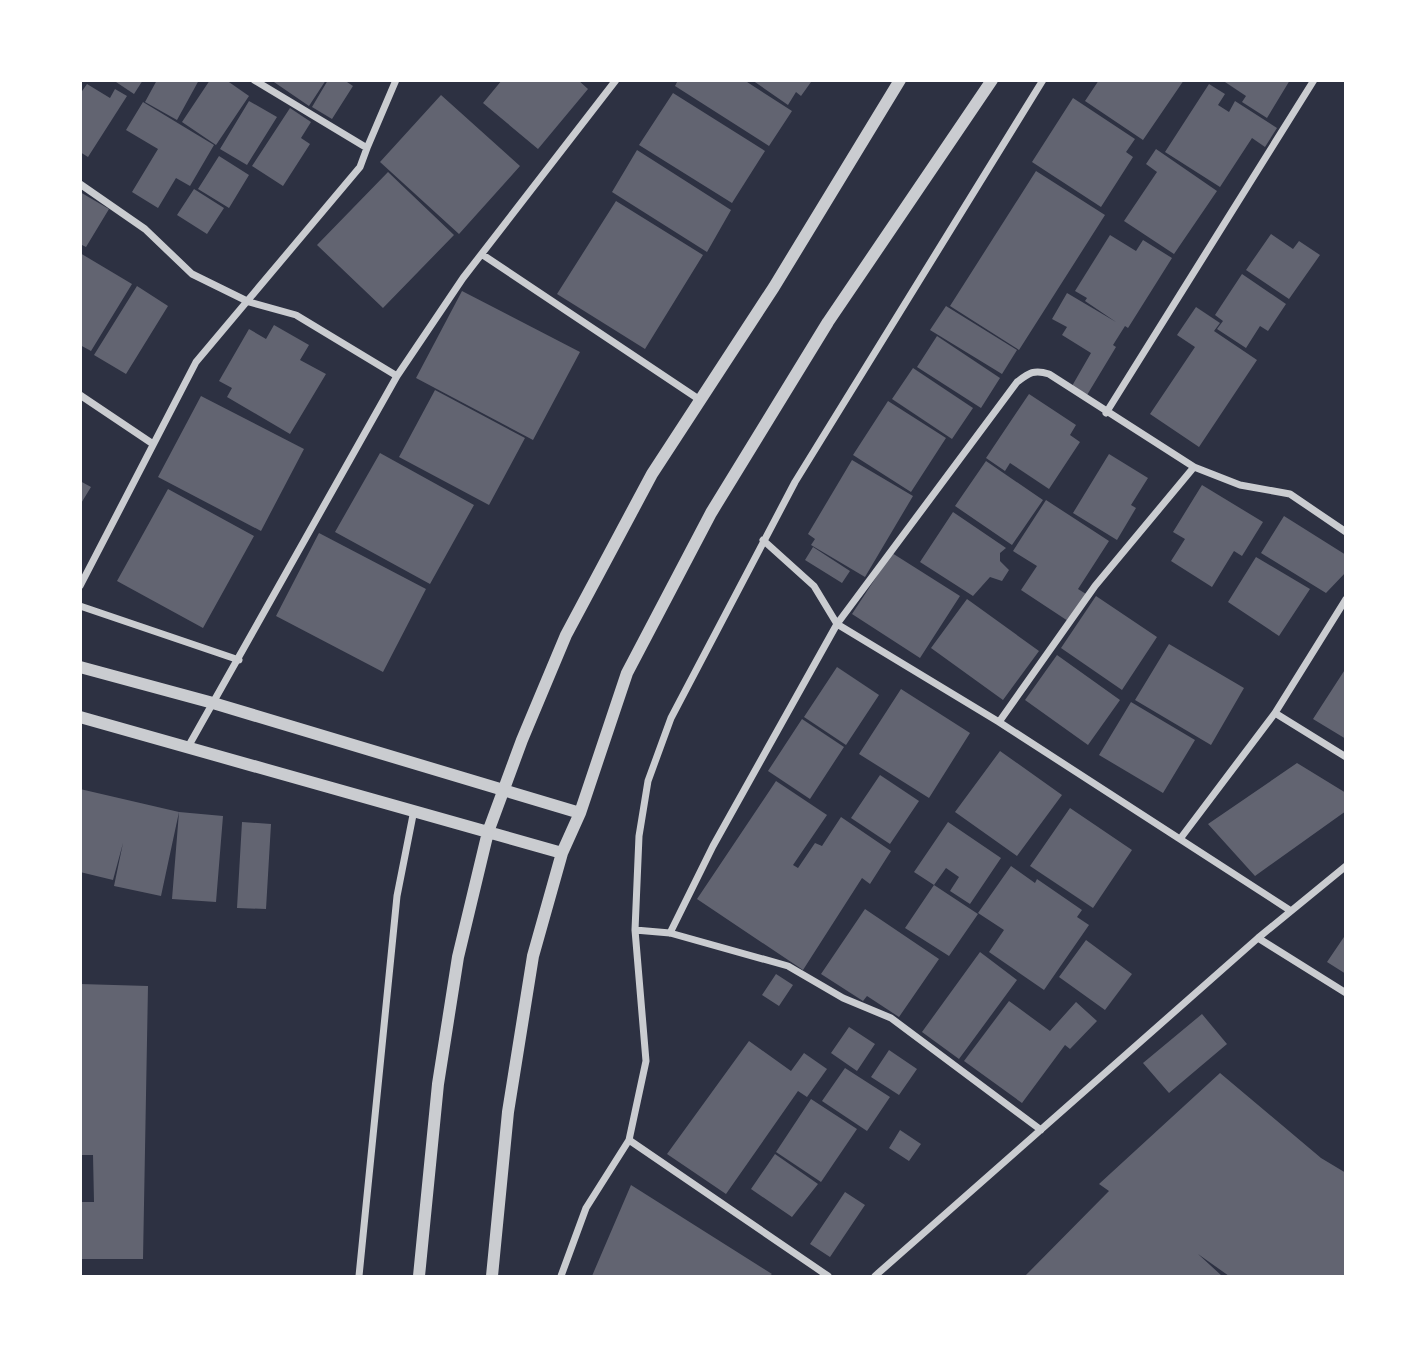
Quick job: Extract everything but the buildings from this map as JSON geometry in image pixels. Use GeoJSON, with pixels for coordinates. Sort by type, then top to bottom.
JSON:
{"type":"FeatureCollection","features":[{"type":"Feature","properties":{"kind":"street"},"geometry":{"type":"LineString","coordinates":[[254,80],[368,148]]}},
{"type":"Feature","properties":{"kind":"street"},"geometry":{"type":"LineString","coordinates":[[80,586],[197,362],[360,167],[396,80]]}},
{"type":"Feature","properties":{"kind":"street"},"geometry":{"type":"LineString","coordinates":[[188,747],[397,376],[463,278],[616,80]]}},
{"type":"Feature","properties":{"kind":"street"},"geometry":{"type":"LineString","coordinates":[[419,1276],[440,1072],[458,957],[488,832],[566,635],[652,474],[774,287],[900,80]]}},
{"type":"Feature","properties":{"kind":"street"},"geometry":{"type":"LineString","coordinates":[[492,1276],[518,1039],[533,956],[562,853],[580,813],[627,673],[711,513],[828,322],[992,80]]}},
{"type":"Feature","properties":{"kind":"street"},"geometry":{"type":"LineString","coordinates":[[561,1276],[586,1208],[629,1140],[646,1061],[635,930],[639,835],[648,781],[671,718],[802,470],[1043,80]]}},
{"type":"Feature","properties":{"kind":"street"},"geometry":{"type":"LineString","coordinates":[[1106,413],[1314,80]]}},
{"type":"Feature","properties":{"kind":"street"},"geometry":{"type":"LineString","coordinates":[[80,184],[145,229],[192,274],[249,303],[296,315],[397,376]]}},
{"type":"Feature","properties":{"kind":"street"},"geometry":{"type":"LineString","coordinates":[[483,255],[700,400]]}},
{"type":"Feature","properties":{"kind":"street"},"geometry":{"type":"LineString","coordinates":[[670,933],[713,846],[838,624],[1017,382],[1028,373],[1038,370],[1049,374],[1194,467],[1240,485],[1290,494],[1346,532]]}},
{"type":"Feature","properties":{"kind":"street"},"geometry":{"type":"LineString","coordinates":[[80,395],[153,444]]}},
{"type":"Feature","properties":{"kind":"street"},"geometry":{"type":"LineString","coordinates":[[999,722],[1095,586],[1194,467]]}},
{"type":"Feature","properties":{"kind":"street"},"geometry":{"type":"LineString","coordinates":[[763,540],[814,586],[838,624],[999,722],[1291,911]]}},
{"type":"Feature","properties":{"kind":"street"},"geometry":{"type":"LineString","coordinates":[[1180,839],[1275,713],[1346,599]]}},
{"type":"Feature","properties":{"kind":"street"},"geometry":{"type":"LineString","coordinates":[[80,606],[239,660]]}},
{"type":"Feature","properties":{"kind":"street"},"geometry":{"type":"LineString","coordinates":[[80,667],[213,702],[503,792],[580,813]]}},
{"type":"Feature","properties":{"kind":"street"},"geometry":{"type":"LineString","coordinates":[[1275,713],[1346,757]]}},
{"type":"Feature","properties":{"kind":"street"},"geometry":{"type":"LineString","coordinates":[[80,717],[414,809],[562,853]]}},
{"type":"Feature","properties":{"kind":"street"},"geometry":{"type":"LineString","coordinates":[[359,1276],[397,896],[414,809]]}},
{"type":"Feature","properties":{"kind":"street"},"geometry":{"type":"LineString","coordinates":[[875,1276],[1258,938],[1346,866]]}},
{"type":"Feature","properties":{"kind":"street"},"geometry":{"type":"LineString","coordinates":[[635,930],[670,933],[788,966],[843,998],[891,1018],[1041,1130]]}},
{"type":"Feature","properties":{"kind":"street"},"geometry":{"type":"LineString","coordinates":[[1258,938],[1346,993]]}},
{"type":"Feature","properties":{"kind":"street"},"geometry":{"type":"LineString","coordinates":[[629,1140],[828,1276]]}}]}
